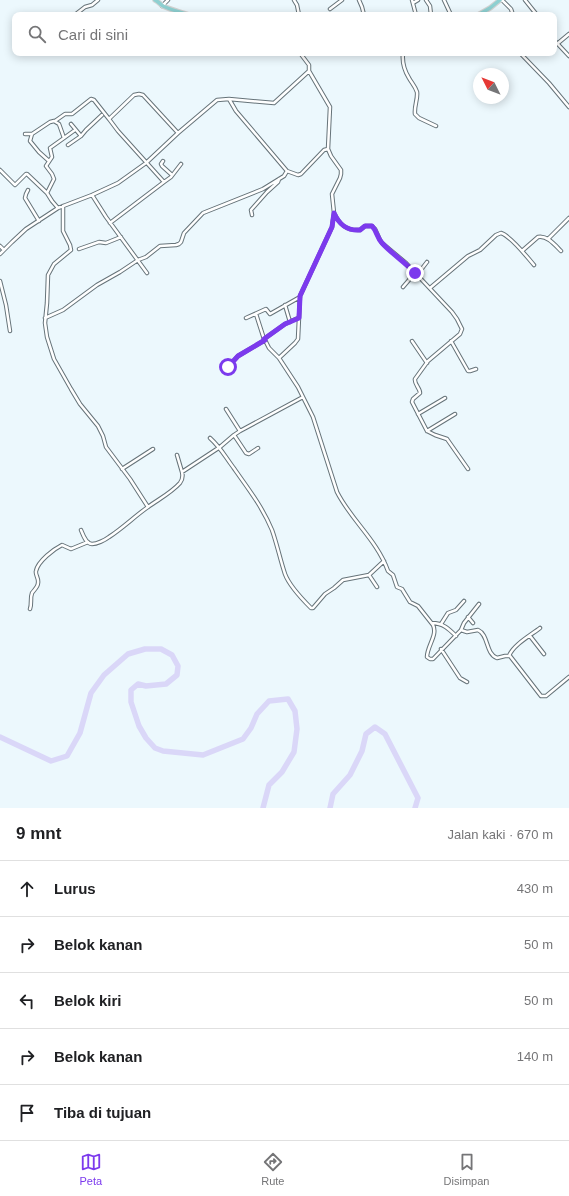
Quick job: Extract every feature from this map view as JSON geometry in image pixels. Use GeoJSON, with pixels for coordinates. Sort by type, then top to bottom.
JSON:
{"type":"FeatureCollection","features":[{"type":"Feature","properties":{"kind":"main road"},"geometry":{"type":"LineString","coordinates":[[155,0],[162,6],[180,12]]}},
{"type":"Feature","properties":{"kind":"main road"},"geometry":{"type":"LineString","coordinates":[[483,12],[501,0]]}},
{"type":"Feature","properties":{"kind":"street"},"geometry":{"type":"LineString","coordinates":[[79,12],[85,7],[92,6],[98,0]]}},
{"type":"Feature","properties":{"kind":"street"},"geometry":{"type":"LineString","coordinates":[[162,6],[168,0]]}},
{"type":"Feature","properties":{"kind":"street"},"geometry":{"type":"LineString","coordinates":[[294,0],[297,5],[298,12]]}},
{"type":"Feature","properties":{"kind":"street"},"geometry":{"type":"LineString","coordinates":[[330,9],[342,0]]}},
{"type":"Feature","properties":{"kind":"street"},"geometry":{"type":"LineString","coordinates":[[360,0],[363,12]]}},
{"type":"Feature","properties":{"kind":"street"},"geometry":{"type":"LineString","coordinates":[[415,12],[412,1],[418,0]]}},
{"type":"Feature","properties":{"kind":"street"},"geometry":{"type":"LineString","coordinates":[[426,0],[430,6],[431,12]]}},
{"type":"Feature","properties":{"kind":"street"},"geometry":{"type":"LineString","coordinates":[[444,0],[450,12]]}},
{"type":"Feature","properties":{"kind":"street"},"geometry":{"type":"LineString","coordinates":[[501,0],[511,9],[512,12]]}},
{"type":"Feature","properties":{"kind":"street"},"geometry":{"type":"LineString","coordinates":[[525,0],[535,12]]}},
{"type":"Feature","properties":{"kind":"street"},"geometry":{"type":"LineString","coordinates":[[569,34],[557,44],[569,56]]}},
{"type":"Feature","properties":{"kind":"street"},"geometry":{"type":"LineString","coordinates":[[278,358],[297,341],[300,296],[332,227],[334,213],[332,194],[341,174],[341,170],[328,149],[330,107],[309,71],[309,65],[302,56]]}},
{"type":"Feature","properties":{"kind":"street"},"geometry":{"type":"LineString","coordinates":[[403,56],[403,64],[416,91],[416,115],[436,126]]}},
{"type":"Feature","properties":{"kind":"street"},"geometry":{"type":"LineString","coordinates":[[523,56],[568,105]]}},
{"type":"Feature","properties":{"kind":"street"},"geometry":{"type":"LineString","coordinates":[[0,254],[26,229],[58,208],[92,195],[118,182],[146,163],[178,133],[217,100],[229,99],[274,103],[309,71]]}},
{"type":"Feature","properties":{"kind":"street"},"geometry":{"type":"LineString","coordinates":[[109,119],[134,95],[141,94],[178,133]]}},
{"type":"Feature","properties":{"kind":"street"},"geometry":{"type":"LineString","coordinates":[[49,161],[30,141],[29,139],[32,134],[50,122],[55,121],[63,114],[72,114],[91,99],[94,100],[146,163],[164,182]]}},
{"type":"Feature","properties":{"kind":"street"},"geometry":{"type":"LineString","coordinates":[[229,99],[236,111],[287,171],[298,175],[301,174],[324,150],[328,149]]}},
{"type":"Feature","properties":{"kind":"street"},"geometry":{"type":"LineString","coordinates":[[68,145],[81,136],[102,115]]}},
{"type":"Feature","properties":{"kind":"street"},"geometry":{"type":"LineString","coordinates":[[55,121],[60,126],[64,138]]}},
{"type":"Feature","properties":{"kind":"street"},"geometry":{"type":"LineString","coordinates":[[71,124],[81,136]]}},
{"type":"Feature","properties":{"kind":"street"},"geometry":{"type":"LineString","coordinates":[[47,193],[54,178],[46,168],[52,156],[50,150],[51,147],[76,130]]}},
{"type":"Feature","properties":{"kind":"street"},"geometry":{"type":"LineString","coordinates":[[24,134],[32,134]]}},
{"type":"Feature","properties":{"kind":"street"},"geometry":{"type":"LineString","coordinates":[[163,161],[161,164],[162,166],[172,175]]}},
{"type":"Feature","properties":{"kind":"street"},"geometry":{"type":"LineString","coordinates":[[110,223],[164,182],[182,164]]}},
{"type":"Feature","properties":{"kind":"street"},"geometry":{"type":"LineString","coordinates":[[0,170],[14,185],[26,174],[28,174],[47,193],[58,208]]}},
{"type":"Feature","properties":{"kind":"street"},"geometry":{"type":"LineString","coordinates":[[45,318],[63,310],[83,294],[138,260],[146,257],[160,246],[180,244],[184,233],[200,215],[206,211],[263,189],[285,175],[287,171]]}},
{"type":"Feature","properties":{"kind":"street"},"geometry":{"type":"LineString","coordinates":[[252,215],[251,210],[278,182],[279,179]]}},
{"type":"Feature","properties":{"kind":"street"},"geometry":{"type":"LineString","coordinates":[[28,190],[26,198],[39,221]]}},
{"type":"Feature","properties":{"kind":"street"},"geometry":{"type":"LineString","coordinates":[[92,195],[110,223],[147,273]]}},
{"type":"Feature","properties":{"kind":"street"},"geometry":{"type":"LineString","coordinates":[[63,206],[63,231],[71,250],[54,264],[47,278],[47,303],[45,318],[47,336],[56,363],[80,404],[98,426],[103,436],[106,448],[148,507]]}},
{"type":"Feature","properties":{"kind":"street"},"geometry":{"type":"LineString","coordinates":[[334,213],[340,224],[348,229],[360,230],[365,226],[372,226],[382,243],[406,263],[430,288],[457,319],[462,327],[460,334],[427,363],[414,380],[420,392],[419,395],[412,400],[427,431],[435,435],[445,437],[468,469]]}},
{"type":"Feature","properties":{"kind":"street"},"geometry":{"type":"LineString","coordinates":[[548,239],[567,222],[569,218]]}},
{"type":"Feature","properties":{"kind":"street"},"geometry":{"type":"LineString","coordinates":[[430,288],[468,256],[480,250],[500,233],[505,234],[534,265]]}},
{"type":"Feature","properties":{"kind":"street"},"geometry":{"type":"LineString","coordinates":[[522,251],[538,237],[542,236],[561,250]]}},
{"type":"Feature","properties":{"kind":"street"},"geometry":{"type":"LineString","coordinates":[[79,249],[99,242],[106,243],[120,237]]}},
{"type":"Feature","properties":{"kind":"street"},"geometry":{"type":"LineString","coordinates":[[0,246],[4,250]]}},
{"type":"Feature","properties":{"kind":"street"},"geometry":{"type":"LineString","coordinates":[[403,287],[427,262]]}},
{"type":"Feature","properties":{"kind":"street"},"geometry":{"type":"LineString","coordinates":[[0,281],[10,331]]}},
{"type":"Feature","properties":{"kind":"street"},"geometry":{"type":"LineString","coordinates":[[246,318],[267,309],[270,314],[300,296]]}},
{"type":"Feature","properties":{"kind":"street"},"geometry":{"type":"LineString","coordinates":[[285,305],[290,322]]}},
{"type":"Feature","properties":{"kind":"street"},"geometry":{"type":"LineString","coordinates":[[256,314],[269,348],[278,358],[298,387],[313,416],[340,498],[373,542],[388,571],[393,574],[398,587],[402,589],[410,602],[418,606],[432,623],[434,630],[427,657],[430,660],[456,636],[468,617],[479,604]]}},
{"type":"Feature","properties":{"kind":"street"},"geometry":{"type":"LineString","coordinates":[[228,367],[238,356],[265,340],[276,330],[299,318]]}},
{"type":"Feature","properties":{"kind":"street"},"geometry":{"type":"LineString","coordinates":[[412,341],[427,363]]}},
{"type":"Feature","properties":{"kind":"street"},"geometry":{"type":"LineString","coordinates":[[451,341],[469,371],[476,369]]}},
{"type":"Feature","properties":{"kind":"street"},"geometry":{"type":"LineString","coordinates":[[182,472],[220,447],[240,431],[303,397]]}},
{"type":"Feature","properties":{"kind":"street"},"geometry":{"type":"LineString","coordinates":[[418,414],[446,398]]}},
{"type":"Feature","properties":{"kind":"street"},"geometry":{"type":"LineString","coordinates":[[226,409],[240,431]]}},
{"type":"Feature","properties":{"kind":"street"},"geometry":{"type":"LineString","coordinates":[[427,431],[455,414]]}},
{"type":"Feature","properties":{"kind":"street"},"geometry":{"type":"LineString","coordinates":[[234,435],[246,453],[249,454],[258,448]]}},
{"type":"Feature","properties":{"kind":"street"},"geometry":{"type":"LineString","coordinates":[[210,438],[220,447],[260,506],[272,530],[285,575],[311,608],[313,608],[325,594],[343,580],[369,575],[384,561]]}},
{"type":"Feature","properties":{"kind":"street"},"geometry":{"type":"LineString","coordinates":[[122,469],[153,449]]}},
{"type":"Feature","properties":{"kind":"street"},"geometry":{"type":"LineString","coordinates":[[30,609],[32,594],[39,580],[36,570],[42,561],[50,553],[62,545],[71,549],[88,542],[92,544],[109,537],[148,507],[167,495],[183,478],[177,455]]}},
{"type":"Feature","properties":{"kind":"street"},"geometry":{"type":"LineString","coordinates":[[81,530],[88,542]]}},
{"type":"Feature","properties":{"kind":"street"},"geometry":{"type":"LineString","coordinates":[[369,575],[377,587]]}},
{"type":"Feature","properties":{"kind":"street"},"geometry":{"type":"LineString","coordinates":[[440,624],[448,613],[456,610],[464,601]]}},
{"type":"Feature","properties":{"kind":"street"},"geometry":{"type":"LineString","coordinates":[[468,617],[473,622]]}},
{"type":"Feature","properties":{"kind":"street"},"geometry":{"type":"LineString","coordinates":[[432,623],[440,624],[449,629],[456,636]]}},
{"type":"Feature","properties":{"kind":"street"},"geometry":{"type":"LineString","coordinates":[[509,656],[510,652],[521,642],[540,628]]}},
{"type":"Feature","properties":{"kind":"street"},"geometry":{"type":"LineString","coordinates":[[460,630],[467,632],[479,630],[483,634],[489,649],[494,656],[498,658],[509,656]]}},
{"type":"Feature","properties":{"kind":"street"},"geometry":{"type":"LineString","coordinates":[[530,636],[544,654]]}},
{"type":"Feature","properties":{"kind":"street"},"geometry":{"type":"LineString","coordinates":[[441,649],[460,678],[467,682]]}},
{"type":"Feature","properties":{"kind":"street"},"geometry":{"type":"LineString","coordinates":[[509,656],[541,696],[546,696],[569,677]]}},
{"type":"Feature","properties":{"kind":"waterway"},"geometry":{"type":"LineString","coordinates":[[0,737],[51,761],[67,756],[80,733],[91,693],[104,675],[128,654],[145,649],[161,649],[172,655],[178,666],[177,675],[166,684],[146,686],[138,684],[131,690],[131,702],[139,726],[146,738],[155,748],[163,751],[203,755],[243,739],[251,728],[257,714],[269,701],[288,699],[295,711],[297,729],[294,752],[282,772],[269,785],[263,808]]}},
{"type":"Feature","properties":{"kind":"waterway"},"geometry":{"type":"LineString","coordinates":[[330,808],[333,794],[350,775],[362,751],[366,734],[375,727],[385,734],[418,798],[415,808]]}},
{"type":"Feature","properties":{"kind":"route"},"geometry":{"type":"LineString","coordinates":[[228,367],[238,356],[265,340],[264,339],[285,324],[299,318],[300,296],[332,227],[334,213],[340,224],[348,229],[355,231],[360,230],[365,226],[372,226],[377,232],[382,243],[406,263],[415,273]]}}]}
